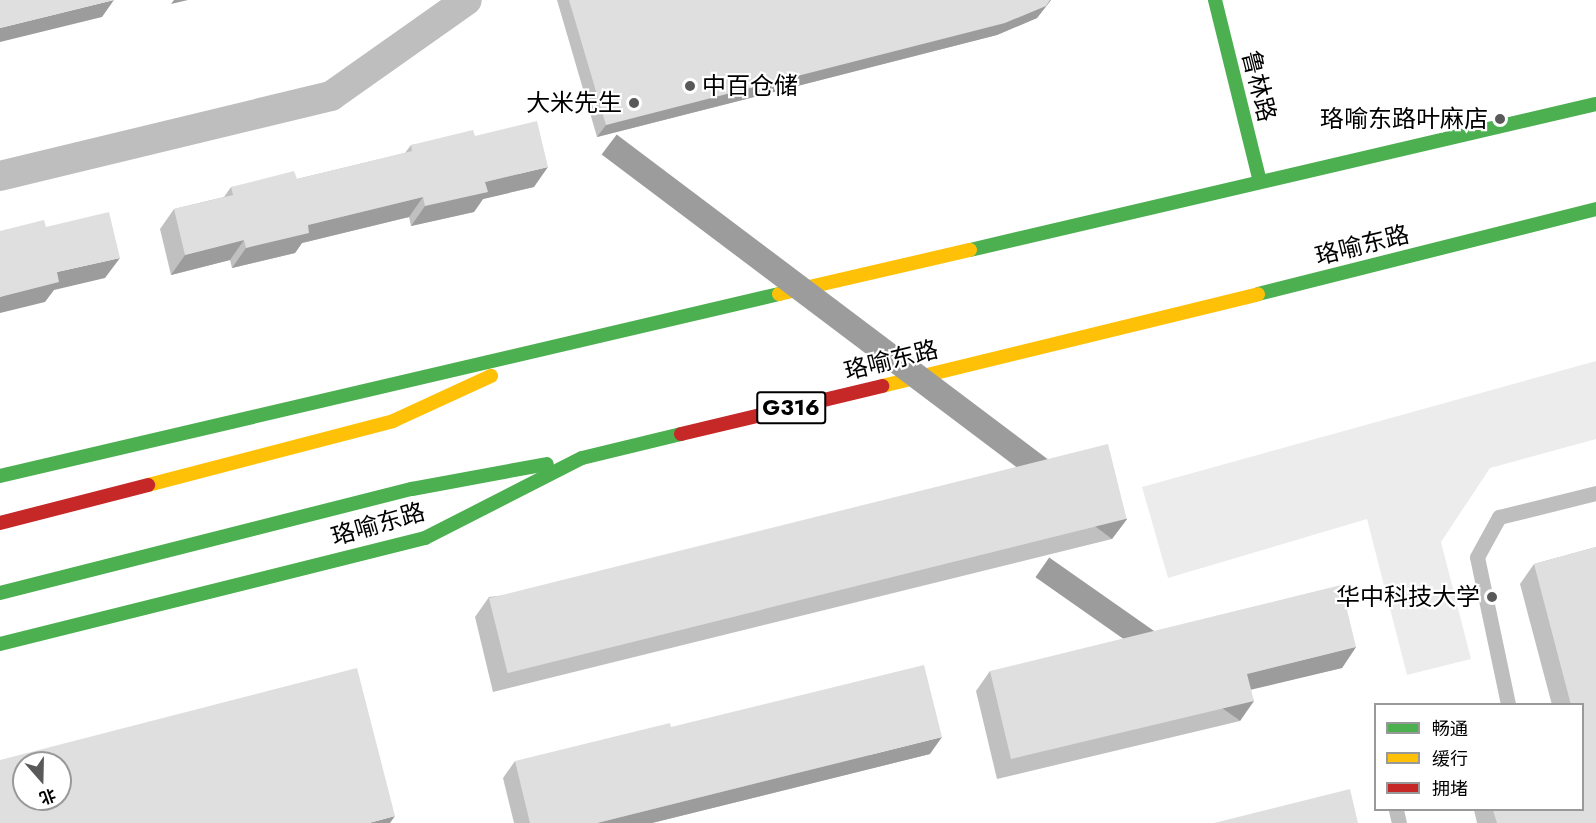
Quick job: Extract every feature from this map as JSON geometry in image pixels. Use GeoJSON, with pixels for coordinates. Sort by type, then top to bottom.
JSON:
{"type":"FeatureCollection","features":[{"type":"Feature","properties":{"kind":"main road","name":"鲁林路"},"geometry":{"type":"LineString","coordinates":[[1215,0],[1260,182]]}},
{"type":"Feature","properties":{"kind":"main road"},"geometry":{"type":"LineString","coordinates":[[0,476],[1596,104]]}},
{"type":"Feature","properties":{"kind":"main road","name":"珞喻东路"},"geometry":{"type":"LineString","coordinates":[[0,644],[425,538],[582,458],[1195,310],[1596,209]]}},
{"type":"Feature","properties":{"kind":"main road"},"geometry":{"type":"LineString","coordinates":[[0,524],[393,421],[559,346]]}},
{"type":"Feature","properties":{"kind":"main road"},"geometry":{"type":"LineString","coordinates":[[0,592],[411,489],[582,458]]}},
{"type":"Feature","properties":{"kind":"street"},"geometry":{"type":"LineString","coordinates":[[0,176],[331,96],[467,0]]}},
{"type":"Feature","properties":{"kind":"lane"},"geometry":{"type":"LineString","coordinates":[[1508,703],[1477,557],[1499,517],[1596,493]]}},
{"type":"Feature","properties":{"kind":"shaded area"},"geometry":{"type":"Polygon","coordinates":[[[1596,361],[1596,439],[1490,468],[1441,542],[1471,659],[1407,675],[1367,519],[1168,578],[1142,487],[1596,361]]]}},
{"type":"Feature","properties":{"kind":"building"},"geometry":{"type":"Polygon","coordinates":[[[0,0],[114,0],[0,28],[0,0]]]}},
{"type":"Feature","properties":{"kind":"building","name":"中百仓储"},"geometry":{"type":"Polygon","coordinates":[[[569,0],[1050,0],[1046,6],[1005,23],[606,125],[569,0]]]}},
{"type":"Feature","properties":{"kind":"building"},"geometry":{"type":"Polygon","coordinates":[[[537,121],[548,167],[485,182],[488,192],[425,206],[423,197],[308,225],[309,233],[246,248],[244,240],[185,255],[174,209],[233,195],[231,187],[294,171],[297,179],[412,151],[411,145],[473,130],[475,136],[537,121]]]}},
{"type":"Feature","properties":{"kind":"building"},"geometry":{"type":"Polygon","coordinates":[[[109,212],[120,258],[57,272],[59,282],[0,297],[0,231],[44,220],[46,227],[109,212]]]}},
{"type":"Feature","properties":{"kind":"building"},"geometry":{"type":"Polygon","coordinates":[[[1108,444],[1127,519],[508,673],[489,598],[1108,444]]]}},
{"type":"Feature","properties":{"kind":"building"},"geometry":{"type":"Polygon","coordinates":[[[1596,547],[1596,823],[1497,823],[1493,811],[1584,811],[1584,703],[1570,703],[1534,564],[1596,547]]]}},
{"type":"Feature","properties":{"kind":"building"},"geometry":{"type":"Polygon","coordinates":[[[1341,585],[1356,647],[1247,674],[1254,701],[1011,759],[990,671],[1341,585]]]}},
{"type":"Feature","properties":{"kind":"building"},"geometry":{"type":"Polygon","coordinates":[[[924,665],[942,737],[597,823],[530,823],[515,761],[670,723],[671,727],[924,665]]]}},
{"type":"Feature","properties":{"kind":"building"},"geometry":{"type":"Polygon","coordinates":[[[357,668],[395,816],[369,823],[0,823],[0,760],[12,757],[12,811],[72,811],[72,751],[35,751],[357,668]]]}},
{"type":"Feature","properties":{"kind":"building"},"geometry":{"type":"Polygon","coordinates":[[[1350,789],[1358,823],[1214,823],[1350,789]]]}},
{"type":"Feature","properties":{"kind":"traffic: fast"},"geometry":{"type":"LineString","coordinates":[[1215,0],[1260,182]]}},
{"type":"Feature","properties":{"kind":"traffic: fast"},"geometry":{"type":"LineString","coordinates":[[970,250],[1596,104]]}},
{"type":"Feature","properties":{"kind":"traffic: fast"},"geometry":{"type":"LineString","coordinates":[[1258,294],[1596,209]]}},
{"type":"Feature","properties":{"kind":"traffic: fast"},"geometry":{"type":"LineString","coordinates":[[0,476],[779,294]]}},
{"type":"Feature","properties":{"kind":"traffic: fast"},"geometry":{"type":"LineString","coordinates":[[0,644],[425,538],[582,458],[681,434]]}},
{"type":"Feature","properties":{"kind":"traffic: fast"},"geometry":{"type":"LineString","coordinates":[[0,593],[412,489],[547,464]]}},
{"type":"Feature","properties":{"kind":"traffic: slow"},"geometry":{"type":"LineString","coordinates":[[779,294],[970,250]]}},
{"type":"Feature","properties":{"kind":"traffic: slow"},"geometry":{"type":"LineString","coordinates":[[882,386],[1258,294]]}},
{"type":"Feature","properties":{"kind":"traffic: slow"},"geometry":{"type":"LineString","coordinates":[[148,485],[393,421],[491,376]]}},
{"type":"Feature","properties":{"kind":"traffic: jam"},"geometry":{"type":"LineString","coordinates":[[681,434],[882,386]]}},
{"type":"Feature","properties":{"kind":"traffic: jam"},"geometry":{"type":"LineString","coordinates":[[0,523],[148,485]]}},
{"type":"Feature","properties":{"kind":"place","name":"中百仓储"},"geometry":{"type":"Point","coordinates":[690,86]}},
{"type":"Feature","properties":{"kind":"place","name":"大米先生"},"geometry":{"type":"Point","coordinates":[634,103]}},
{"type":"Feature","properties":{"kind":"place","name":"珞喻东路叶麻店"},"geometry":{"type":"Point","coordinates":[1500,119]}},
{"type":"Feature","properties":{"kind":"place","name":"华中科技大学"},"geometry":{"type":"Point","coordinates":[1492,597]}}]}
